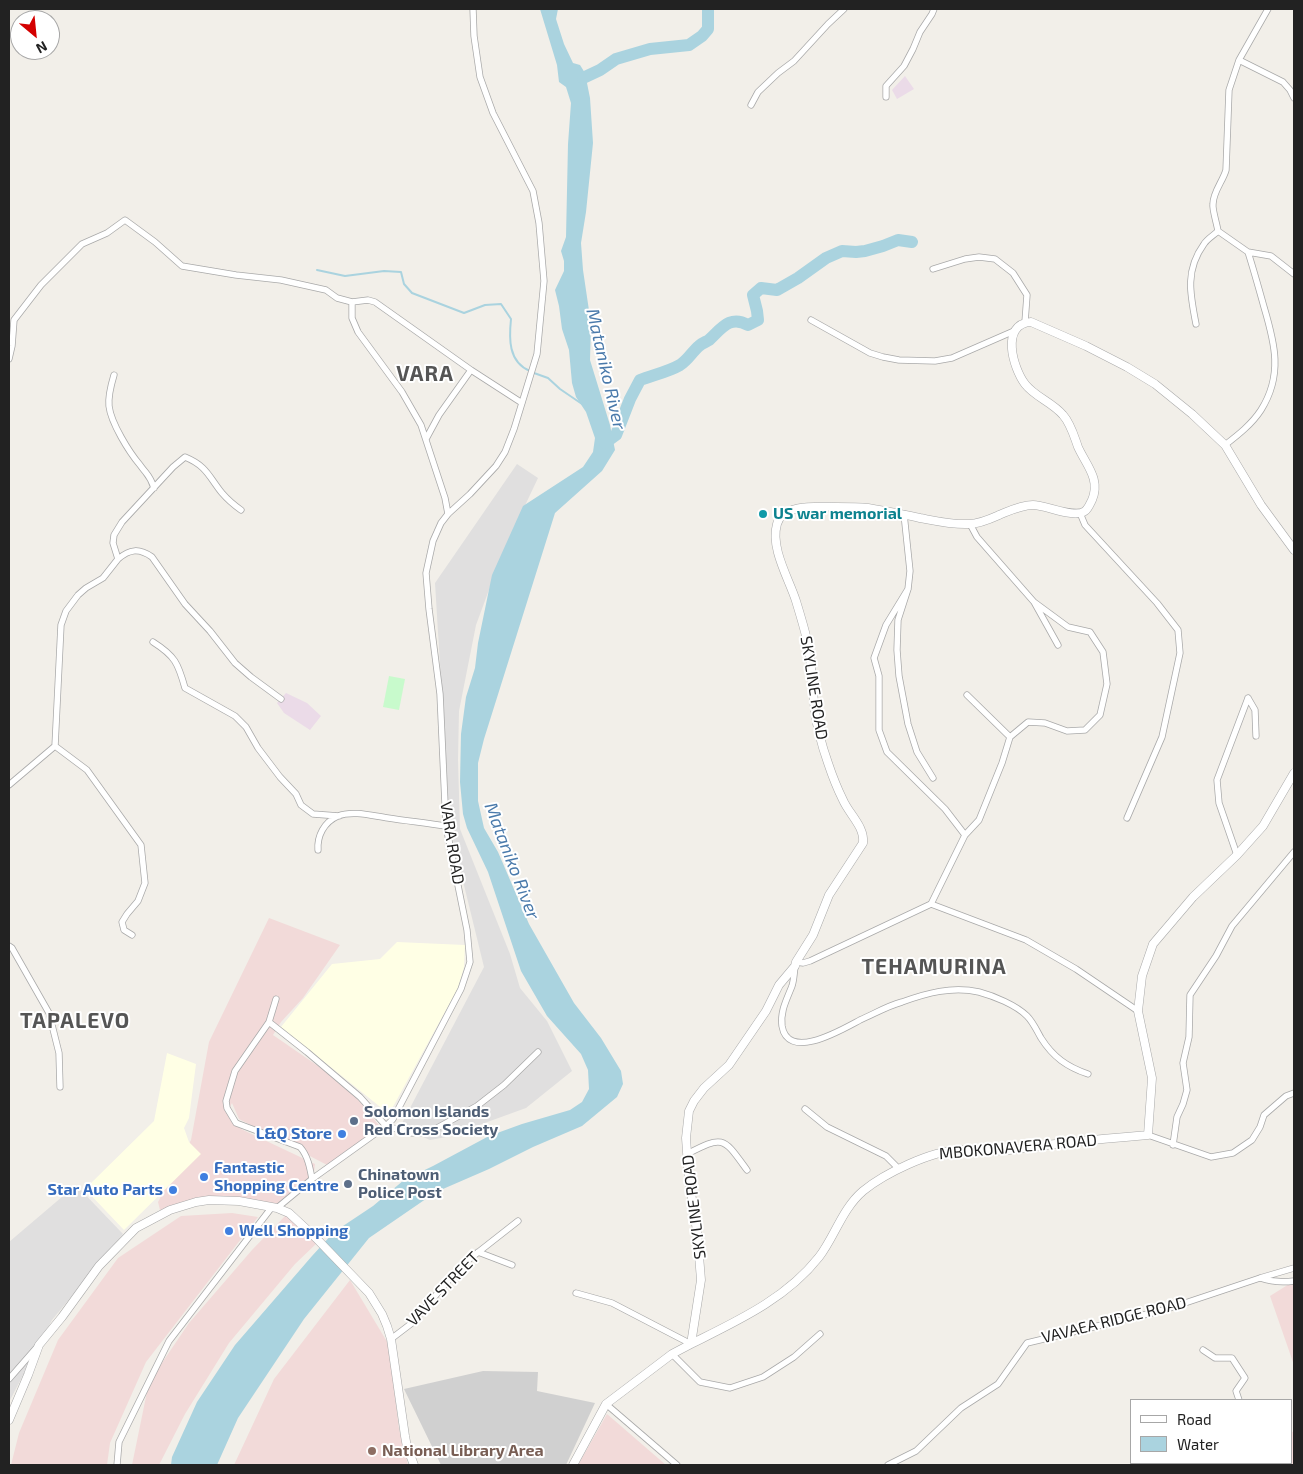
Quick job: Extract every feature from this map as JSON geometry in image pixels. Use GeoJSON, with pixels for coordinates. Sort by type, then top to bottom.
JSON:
{"type":"FeatureCollection","features":[{"type":"Feature","properties":{"kind":"street","name":"VARA ROAD"},"geometry":{"type":"LineString","coordinates":[[117,1465],[119,1442],[169,1341],[274,1208],[393,1119],[461,989],[470,962],[467,930],[446,826],[440,694],[426,573],[433,541],[441,523],[496,466],[505,452],[537,354],[544,281],[539,223],[533,191],[493,113],[480,77],[474,36],[473,9]]}},
{"type":"Feature","properties":{"kind":"street"},"geometry":{"type":"LineString","coordinates":[[751,105],[758,92],[794,61],[844,9]]}},
{"type":"Feature","properties":{"kind":"street"},"geometry":{"type":"LineString","coordinates":[[886,97],[886,86],[904,66],[920,32],[934,9]]}},
{"type":"Feature","properties":{"kind":"street"},"geometry":{"type":"LineString","coordinates":[[1268,9],[1239,60],[1229,90],[1226,170],[1212,205],[1218,231],[1248,252],[1271,256],[1294,274]]}},
{"type":"Feature","properties":{"kind":"street"},"geometry":{"type":"LineString","coordinates":[[1239,60],[1283,82],[1294,98]]}},
{"type":"Feature","properties":{"kind":"street"},"geometry":{"type":"LineString","coordinates":[[9,359],[14,320],[41,285],[82,244],[106,233],[125,220],[155,242],[182,266],[281,280],[326,290],[337,298],[352,302],[368,300],[375,302],[471,370],[522,403]]}},
{"type":"Feature","properties":{"kind":"street"},"geometry":{"type":"LineString","coordinates":[[1196,324],[1190,296],[1190,274],[1204,243],[1218,231]]}},
{"type":"Feature","properties":{"kind":"street"},"geometry":{"type":"LineString","coordinates":[[1225,445],[1243,431],[1260,412],[1269,395],[1274,376],[1274,341],[1248,252]]}},
{"type":"Feature","properties":{"kind":"street"},"geometry":{"type":"LineString","coordinates":[[933,269],[964,259],[979,257],[994,259],[1013,274],[1028,295],[1025,322]]}},
{"type":"Feature","properties":{"kind":"street"},"geometry":{"type":"LineString","coordinates":[[352,302],[352,318],[358,332],[402,392],[421,425],[445,498],[448,514]]}},
{"type":"Feature","properties":{"kind":"street"},"geometry":{"type":"LineString","coordinates":[[811,320],[870,353],[883,358],[899,360],[935,362],[952,358],[1014,332],[1025,322],[1031,322],[1086,346],[1155,384],[1192,414],[1225,445],[1261,505],[1294,550]]}},
{"type":"Feature","properties":{"kind":"street"},"geometry":{"type":"LineString","coordinates":[[1014,332],[1013,357],[1018,373],[1030,390],[1062,414],[1094,476],[1096,490],[1093,498],[1089,507],[1080,513],[1085,525],[1157,603],[1178,630],[1180,653],[1162,737],[1127,818]]}},
{"type":"Feature","properties":{"kind":"street"},"geometry":{"type":"LineString","coordinates":[[426,439],[438,415],[471,370]]}},
{"type":"Feature","properties":{"kind":"street"},"geometry":{"type":"LineString","coordinates":[[114,375],[109,394],[109,408],[115,425],[126,446],[148,474],[154,488]]}},
{"type":"Feature","properties":{"kind":"street"},"geometry":{"type":"LineString","coordinates":[[118,559],[112,543],[114,535],[122,522],[172,467],[185,457],[192,460],[209,474],[222,493],[241,510]]}},
{"type":"Feature","properties":{"kind":"street","name":"SKYLINE ROAD"},"geometry":{"type":"LineString","coordinates":[[691,1344],[701,1280],[701,1264],[688,1180],[687,1120],[689,1111],[704,1088],[729,1065],[766,1011],[779,985],[813,935],[829,895],[863,843],[864,836],[838,790],[821,741],[815,713],[807,641],[795,599],[780,562],[776,524],[781,516],[790,510],[814,507],[865,508],[945,523],[970,524],[1031,505],[1073,514],[1080,513]]}},
{"type":"Feature","properties":{"kind":"street"},"geometry":{"type":"LineString","coordinates":[[904,514],[910,571],[908,589],[898,620],[897,650],[899,676],[908,724],[917,752],[933,778]]}},
{"type":"Feature","properties":{"kind":"street"},"geometry":{"type":"LineString","coordinates":[[970,524],[977,537],[1034,602],[1058,645]]}},
{"type":"Feature","properties":{"kind":"street"},"geometry":{"type":"LineString","coordinates":[[9,785],[55,746],[61,625],[66,611],[86,588],[103,578],[118,559],[126,553],[135,551],[145,552],[152,557],[185,604],[210,631],[224,650],[251,677],[281,699]]}},
{"type":"Feature","properties":{"kind":"street"},"geometry":{"type":"LineString","coordinates":[[908,589],[886,625],[874,658],[879,676],[878,730],[888,752],[945,809],[965,835]]}},
{"type":"Feature","properties":{"kind":"street"},"geometry":{"type":"LineString","coordinates":[[1034,602],[1068,627],[1090,632],[1103,652],[1107,684],[1100,715],[1085,730],[1067,731],[1045,723],[1028,722],[1010,737],[1002,763],[979,820],[965,835],[931,904],[810,961],[795,964],[792,984],[782,1013],[782,1025],[786,1036],[796,1042],[813,1041],[826,1037],[885,1008],[907,1000],[940,991],[959,989],[995,996],[1017,1008],[1027,1016],[1046,1045],[1062,1061],[1073,1070],[1088,1074]]}},
{"type":"Feature","properties":{"kind":"street"},"geometry":{"type":"LineString","coordinates":[[153,642],[168,652],[179,669],[185,688],[235,716],[246,726],[258,748],[280,777],[296,794],[301,805],[313,814],[339,816],[355,814],[446,826]]}},
{"type":"Feature","properties":{"kind":"street"},"geometry":{"type":"LineString","coordinates":[[967,695],[1010,737]]}},
{"type":"Feature","properties":{"kind":"street"},"geometry":{"type":"LineString","coordinates":[[1237,856],[1219,803],[1216,780],[1248,698],[1255,710],[1256,736]]}},
{"type":"Feature","properties":{"kind":"street"},"geometry":{"type":"LineString","coordinates":[[55,746],[86,770],[141,845],[145,883],[138,901],[122,922],[124,930],[132,935]]}},
{"type":"Feature","properties":{"kind":"street"},"geometry":{"type":"LineString","coordinates":[[1294,774],[1264,826],[1237,856],[1193,897],[1153,944],[1142,976],[1138,1011],[1152,1078],[1148,1135],[1211,1158],[1233,1153],[1252,1140],[1260,1127],[1264,1115],[1286,1096],[1294,1093]]}},
{"type":"Feature","properties":{"kind":"street"},"geometry":{"type":"LineString","coordinates":[[318,850],[317,840],[322,830],[328,823],[339,816]]}},
{"type":"Feature","properties":{"kind":"street"},"geometry":{"type":"LineString","coordinates":[[1173,1145],[1177,1117],[1187,1090],[1183,1063],[1189,1037],[1190,995],[1216,956],[1232,926],[1294,852]]}},
{"type":"Feature","properties":{"kind":"street"},"geometry":{"type":"LineString","coordinates":[[931,904],[1026,940],[1076,969],[1138,1011]]}},
{"type":"Feature","properties":{"kind":"street"},"geometry":{"type":"LineString","coordinates":[[9,946],[12,948],[49,1012],[59,1053],[60,1087]]}},
{"type":"Feature","properties":{"kind":"street"},"geometry":{"type":"LineString","coordinates":[[276,999],[270,1022],[235,1071],[226,1101],[236,1123],[300,1147],[304,1151],[309,1164],[312,1179]]}},
{"type":"Feature","properties":{"kind":"street"},"geometry":{"type":"LineString","coordinates":[[270,1022],[360,1097],[386,1126],[411,1133],[428,1133],[477,1106],[504,1085],[538,1052]]}},
{"type":"Feature","properties":{"kind":"street"},"geometry":{"type":"LineString","coordinates":[[805,1109],[827,1128],[886,1156],[899,1169]]}},
{"type":"Feature","properties":{"kind":"street","name":"MBOKONAVERA ROAD"},"geometry":{"type":"LineString","coordinates":[[691,1344],[749,1315],[791,1286],[819,1256],[852,1201],[864,1190],[899,1169],[936,1153],[957,1150],[1006,1150],[1063,1142],[1148,1135]]}},
{"type":"Feature","properties":{"kind":"street"},"geometry":{"type":"LineString","coordinates":[[687,1154],[709,1143],[715,1141],[722,1142],[730,1146],[747,1170]]}},
{"type":"Feature","properties":{"kind":"street"},"geometry":{"type":"LineString","coordinates":[[9,1379],[62,1317],[99,1266],[136,1228],[170,1210],[186,1204],[204,1201],[226,1200],[274,1208],[289,1213],[316,1238],[360,1284],[376,1304],[391,1338],[405,1436],[414,1465]]}},
{"type":"Feature","properties":{"kind":"street","name":"VAVE STREET"},"geometry":{"type":"LineString","coordinates":[[391,1338],[412,1323],[454,1274],[478,1252],[518,1221]]}},
{"type":"Feature","properties":{"kind":"street"},"geometry":{"type":"LineString","coordinates":[[478,1252],[512,1265]]}},
{"type":"Feature","properties":{"kind":"street","name":"VAVAEA RIDGE ROAD"},"geometry":{"type":"LineString","coordinates":[[888,1465],[916,1451],[961,1408],[998,1384],[1027,1343],[1164,1310],[1294,1268]]}},
{"type":"Feature","properties":{"kind":"street"},"geometry":{"type":"LineString","coordinates":[[1260,1278],[1284,1283],[1294,1281]]}},
{"type":"Feature","properties":{"kind":"street"},"geometry":{"type":"LineString","coordinates":[[576,1293],[612,1303],[691,1344]]}},
{"type":"Feature","properties":{"kind":"street"},"geometry":{"type":"LineString","coordinates":[[672,1354],[700,1382],[730,1388],[763,1377],[794,1357],[820,1334]]}},
{"type":"Feature","properties":{"kind":"street"},"geometry":{"type":"LineString","coordinates":[[573,1465],[606,1404],[672,1354],[691,1344]]}},
{"type":"Feature","properties":{"kind":"street"},"geometry":{"type":"LineString","coordinates":[[9,1420],[39,1345]]}},
{"type":"Feature","properties":{"kind":"street"},"geometry":{"type":"LineString","coordinates":[[1203,1350],[1215,1358],[1232,1358],[1245,1378],[1236,1391],[1239,1399]]}},
{"type":"Feature","properties":{"kind":"street"},"geometry":{"type":"LineString","coordinates":[[606,1404],[677,1465]]}},
{"type":"Feature","properties":{"kind":"shaded area"},"geometry":{"type":"Polygon","coordinates":[[[905,76],[914,89],[897,99],[892,90],[905,76]]]}},
{"type":"Feature","properties":{"kind":"shaded area"},"geometry":{"type":"Polygon","coordinates":[[[517,464],[538,478],[503,552],[476,625],[459,711],[460,829],[510,954],[520,988],[547,1021],[572,1071],[526,1108],[446,1137],[430,1140],[400,1127],[484,967],[450,828],[435,583],[517,464]]]}},
{"type":"Feature","properties":{"kind":"shaded area"},"geometry":{"type":"Polygon","coordinates":[[[286,693],[307,703],[321,716],[310,730],[284,713],[277,703],[286,693]]]}},
{"type":"Feature","properties":{"kind":"shaded area"},"geometry":{"type":"Polygon","coordinates":[[[269,918],[340,945],[303,998],[281,1022],[273,1035],[347,1086],[382,1129],[329,1166],[239,1119],[232,1103],[230,1107],[241,1129],[315,1164],[313,1181],[278,1206],[228,1197],[160,1210],[158,1202],[191,1140],[209,1042],[269,918]]]}},
{"type":"Feature","properties":{"kind":"shaded area"},"geometry":{"type":"Polygon","coordinates":[[[397,942],[465,945],[464,967],[458,988],[389,1114],[281,1027],[332,964],[380,959],[397,942]]]}},
{"type":"Feature","properties":{"kind":"shaded area"},"geometry":{"type":"Polygon","coordinates":[[[167,1053],[196,1064],[189,1118],[184,1128],[189,1142],[201,1154],[124,1230],[85,1189],[154,1121],[167,1053]]]}},
{"type":"Feature","properties":{"kind":"shaded area"},"geometry":{"type":"Polygon","coordinates":[[[76,1185],[123,1234],[52,1320],[9,1402],[9,1242],[76,1185]]]}},
{"type":"Feature","properties":{"kind":"shaded area"},"geometry":{"type":"Polygon","coordinates":[[[232,1213],[258,1217],[146,1362],[110,1443],[107,1465],[11,1465],[19,1433],[58,1340],[118,1258],[181,1216],[232,1213]]]}},
{"type":"Feature","properties":{"kind":"shaded area"},"geometry":{"type":"Polygon","coordinates":[[[286,1215],[317,1243],[295,1264],[229,1343],[185,1414],[159,1465],[132,1465],[149,1382],[189,1323],[252,1250],[286,1215]]]}},
{"type":"Feature","properties":{"kind":"shaded area"},"geometry":{"type":"Polygon","coordinates":[[[350,1280],[389,1345],[399,1429],[408,1465],[234,1465],[274,1379],[350,1280]]]}},
{"type":"Feature","properties":{"kind":"shaded area"},"geometry":{"type":"Polygon","coordinates":[[[1294,1281],[1294,1365],[1270,1296],[1294,1281]]]}},
{"type":"Feature","properties":{"kind":"shaded area"},"geometry":{"type":"Polygon","coordinates":[[[483,1371],[538,1372],[537,1391],[595,1403],[566,1465],[441,1465],[404,1389],[483,1371]]]}},
{"type":"Feature","properties":{"kind":"shaded area"},"geometry":{"type":"Polygon","coordinates":[[[607,1414],[666,1465],[578,1465],[607,1414]]]}},
{"type":"Feature","properties":{"kind":"shaded area"},"geometry":{"type":"Polygon","coordinates":[[[1293,1432],[1294,1465],[1210,1465],[1293,1464],[1293,1432]]]}},
{"type":"Feature","properties":{"kind":"green space"},"geometry":{"type":"Polygon","coordinates":[[[389,676],[405,679],[399,710],[383,707],[389,676]]]}},
{"type":"Feature","properties":{"kind":"water"},"geometry":{"type":"Polygon","coordinates":[[[540,9],[558,9],[556,19],[564,44],[573,63],[580,65],[585,73],[590,98],[593,143],[581,243],[591,324],[590,360],[610,425],[615,450],[602,471],[555,513],[484,739],[478,763],[478,801],[484,828],[498,852],[529,924],[574,1003],[601,1038],[621,1071],[623,1084],[617,1097],[582,1126],[436,1192],[369,1238],[304,1319],[238,1418],[217,1465],[171,1465],[172,1457],[197,1402],[235,1345],[334,1232],[373,1206],[404,1180],[489,1136],[570,1110],[582,1102],[589,1089],[588,1070],[581,1054],[547,1016],[521,971],[488,872],[467,828],[463,814],[460,782],[461,734],[466,697],[475,668],[478,643],[492,575],[523,506],[583,467],[593,452],[595,438],[586,412],[576,397],[572,383],[569,350],[562,329],[555,290],[564,271],[561,251],[566,237],[571,103],[566,87],[559,82],[557,65],[540,9]]]}},
{"type":"Feature","properties":{"kind":"waterway"},"geometry":{"type":"LineString","coordinates":[[583,78],[600,70],[616,59],[650,49],[689,45],[708,29],[708,9]]}},
{"type":"Feature","properties":{"kind":"waterway","name":"Mataniko River"},"geometry":{"type":"LineString","coordinates":[[605,443],[616,435],[630,399],[640,380],[680,365],[700,345],[709,340],[727,324],[736,321],[748,325],[758,320],[753,295],[761,288],[777,290],[826,258],[842,251],[865,251],[898,240],[912,242]]}},
{"type":"Feature","properties":{"kind":"waterway"},"geometry":{"type":"LineString","coordinates":[[317,270],[345,276],[384,271],[401,272],[404,284],[412,293],[464,313],[485,305],[501,304],[511,319],[510,341],[514,356],[517,362],[530,371]]}},
{"type":"Feature","properties":{"kind":"waterway"},"geometry":{"type":"LineString","coordinates":[[534,373],[548,378],[582,404]]}},
{"type":"Feature","properties":{"kind":"place","name":"US war memorial"},"geometry":{"type":"Point","coordinates":[763,514]}},
{"type":"Feature","properties":{"kind":"place","name":"Solomon Islands Red Cross Society"},"geometry":{"type":"Point","coordinates":[354,1121]}},
{"type":"Feature","properties":{"kind":"place","name":"L&Q Store"},"geometry":{"type":"Point","coordinates":[342,1134]}},
{"type":"Feature","properties":{"kind":"place","name":"Fantastic Shopping Centre"},"geometry":{"type":"Point","coordinates":[204,1177]}},
{"type":"Feature","properties":{"kind":"place","name":"Chinatown Police Post"},"geometry":{"type":"Point","coordinates":[348,1184]}},
{"type":"Feature","properties":{"kind":"place","name":"Star Auto Parts"},"geometry":{"type":"Point","coordinates":[173,1190]}},
{"type":"Feature","properties":{"kind":"place","name":"Well Shopping"},"geometry":{"type":"Point","coordinates":[229,1231]}},
{"type":"Feature","properties":{"kind":"place","name":"National Library Area"},"geometry":{"type":"Point","coordinates":[372,1451]}},
{"type":"Feature","properties":{"kind":"district","name":"VARA"},"geometry":{"type":"Point","coordinates":[425,374]}},
{"type":"Feature","properties":{"kind":"district","name":"TEHAMURINA"},"geometry":{"type":"Point","coordinates":[934,967]}},
{"type":"Feature","properties":{"kind":"district","name":"TAPALEVO"},"geometry":{"type":"Point","coordinates":[75,1021]}}]}
